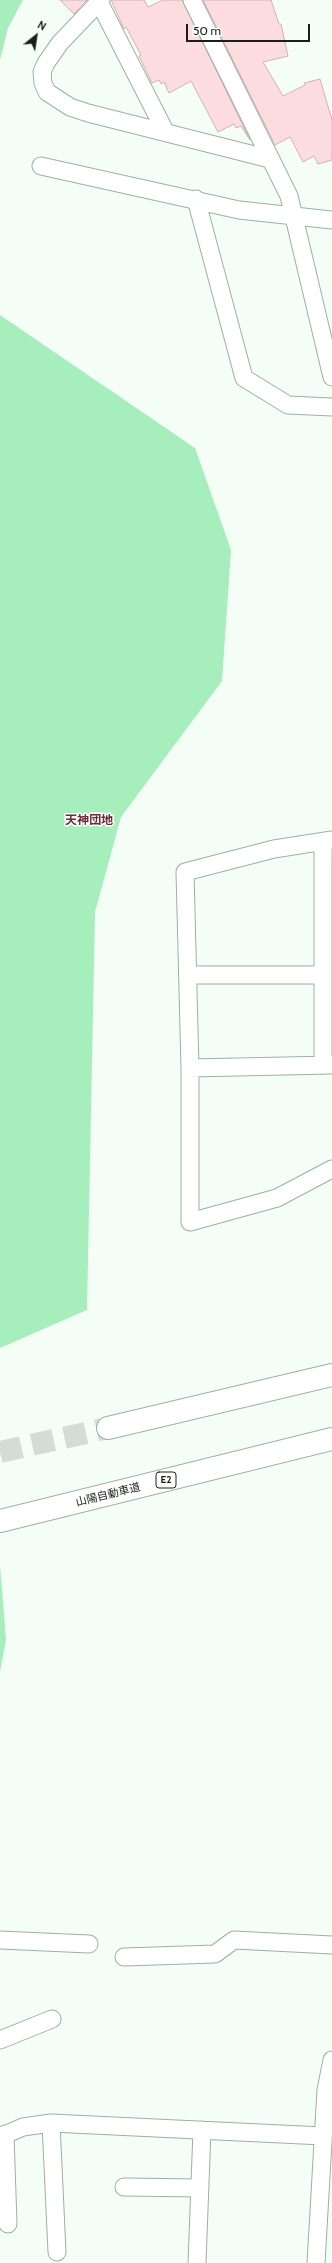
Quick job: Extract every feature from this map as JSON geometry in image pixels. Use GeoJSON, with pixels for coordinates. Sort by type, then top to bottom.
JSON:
{"type":"FeatureCollection","features":[{"type":"Feature","properties":{"kind":"highway"},"geometry":{"type":"LineString","coordinates":[[108,1428],[332,1375]]}},
{"type":"Feature","properties":{"kind":"highway","name":"山陽自動車道"},"geometry":{"type":"LineString","coordinates":[[0,1521],[332,1439]]}},
{"type":"Feature","properties":{"kind":"street"},"geometry":{"type":"LineString","coordinates":[[192,0],[289,196],[326,324],[332,377]]}},
{"type":"Feature","properties":{"kind":"street"},"geometry":{"type":"LineString","coordinates":[[166,133],[100,1],[60,43],[46,63],[42,72],[43,83],[48,92],[70,107],[166,133],[270,159]]}},
{"type":"Feature","properties":{"kind":"street"},"geometry":{"type":"LineString","coordinates":[[41,166],[196,199],[239,210],[332,220]]}},
{"type":"Feature","properties":{"kind":"street"},"geometry":{"type":"LineString","coordinates":[[196,199],[244,378],[288,405],[332,407]]}},
{"type":"Feature","properties":{"kind":"street"},"geometry":{"type":"LineString","coordinates":[[190,1068],[327,1065],[323,975],[328,841],[274,849],[185,872],[190,1068],[190,1222],[277,1198],[332,1169]]}},
{"type":"Feature","properties":{"kind":"street"},"geometry":{"type":"LineString","coordinates":[[188,975],[323,975]]}},
{"type":"Feature","properties":{"kind":"street"},"geometry":{"type":"LineString","coordinates":[[0,1940],[89,1944]]}},
{"type":"Feature","properties":{"kind":"street"},"geometry":{"type":"LineString","coordinates":[[124,1957],[215,1954],[234,1940],[332,1945]]}},
{"type":"Feature","properties":{"kind":"street"},"geometry":{"type":"LineString","coordinates":[[0,2040],[52,2019]]}},
{"type":"Feature","properties":{"kind":"street"},"geometry":{"type":"LineString","coordinates":[[316,2263],[326,2090],[332,2060]]}},
{"type":"Feature","properties":{"kind":"street"},"geometry":{"type":"LineString","coordinates":[[8,2224],[2,2135],[23,2127],[51,2123],[323,2136]]}},
{"type":"Feature","properties":{"kind":"street"},"geometry":{"type":"LineString","coordinates":[[51,2123],[57,2252]]}},
{"type":"Feature","properties":{"kind":"street"},"geometry":{"type":"LineString","coordinates":[[197,2263],[202,2130]]}},
{"type":"Feature","properties":{"kind":"street"},"geometry":{"type":"LineString","coordinates":[[124,2187],[200,2188]]}},
{"type":"Feature","properties":{"kind":"green space"},"geometry":{"type":"Polygon","coordinates":[[[0,0],[23,0],[8,28],[0,60],[0,0]]]}},
{"type":"Feature","properties":{"kind":"green space"},"geometry":{"type":"Polygon","coordinates":[[[0,315],[195,448],[231,550],[222,681],[121,817],[95,912],[87,1310],[0,1348],[0,315]]]}},
{"type":"Feature","properties":{"kind":"green space"},"geometry":{"type":"Polygon","coordinates":[[[0,1565],[6,1640],[0,1672],[0,1565]]]}},
{"type":"Feature","properties":{"kind":"building"},"geometry":{"type":"Polygon","coordinates":[[[60,0],[87,0],[74,14],[60,0]]]}},
{"type":"Feature","properties":{"kind":"building"},"geometry":{"type":"Polygon","coordinates":[[[111,0],[144,0],[148,7],[163,0],[182,0],[250,140],[241,126],[236,128],[234,124],[218,132],[191,81],[169,93],[164,82],[161,84],[159,80],[152,83],[139,56],[141,55],[126,27],[124,29],[111,0]]]}},
{"type":"Feature","properties":{"kind":"building"},"geometry":{"type":"Polygon","coordinates":[[[203,0],[271,0],[279,24],[281,24],[288,56],[263,62],[283,96],[305,85],[304,83],[320,79],[332,120],[332,160],[318,164],[314,156],[303,162],[290,137],[275,145],[203,0]]]}},
{"type":"Feature","properties":{"kind":"tunnel"},"geometry":{"type":"LineString","coordinates":[[0,1452],[108,1428]]}},
{"type":"Feature","properties":{"kind":"district","name":"天神団地"},"geometry":{"type":"Point","coordinates":[89,820]}}]}
